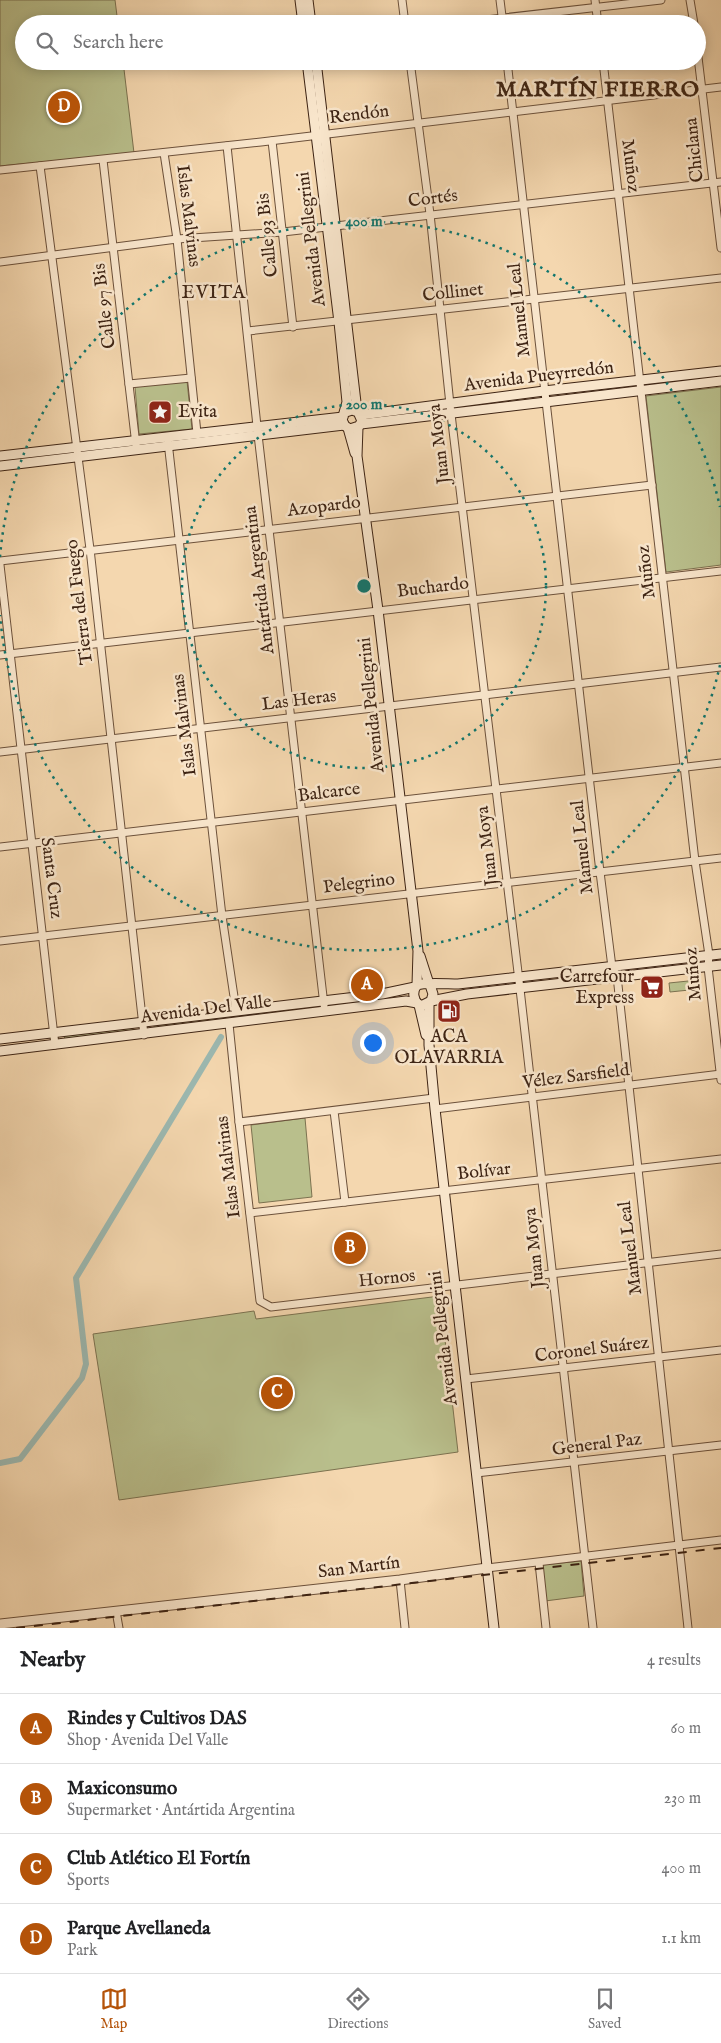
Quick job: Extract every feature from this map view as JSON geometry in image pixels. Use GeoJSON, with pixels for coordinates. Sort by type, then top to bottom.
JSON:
{"type":"FeatureCollection","features":[{"type":"Feature","properties":{"kind":"main road"},"geometry":{"type":"LineString","coordinates":[[300,0],[302,15]]}},
{"type":"Feature","properties":{"kind":"main road"},"geometry":{"type":"LineString","coordinates":[[308,0],[310,15]]}},
{"type":"Feature","properties":{"kind":"main road","name":"Avenida Pellegrini"},"geometry":{"type":"LineString","coordinates":[[309,70],[321,135]]}},
{"type":"Feature","properties":{"kind":"main road","name":"Avenida Pellegrini"},"geometry":{"type":"LineString","coordinates":[[317,70],[321,135],[342,321],[347,402],[345,421],[357,456]]}},
{"type":"Feature","properties":{"kind":"main road","name":"Avenida Pellegrini"},"geometry":{"type":"LineString","coordinates":[[342,321],[359,419],[357,456],[378,610],[418,951],[416,986],[418,1004],[429,1044]]}},
{"type":"Feature","properties":{"kind":"main road","name":"Avenida Pueyrredón"},"geometry":{"type":"LineString","coordinates":[[450,409],[544,391],[721,371]]}},
{"type":"Feature","properties":{"kind":"main road","name":"Avenida Pueyrredón"},"geometry":{"type":"LineString","coordinates":[[359,419],[450,409],[547,402],[721,381]]}},
{"type":"Feature","properties":{"kind":"main road"},"geometry":{"type":"LineString","coordinates":[[0,456],[136,444],[167,440],[310,425],[345,421],[359,419],[352,410],[345,421]]}},
{"type":"Feature","properties":{"kind":"main road"},"geometry":{"type":"LineString","coordinates":[[167,440],[196,433],[257,430]]}},
{"type":"Feature","properties":{"kind":"main road"},"geometry":{"type":"LineString","coordinates":[[0,466],[78,458],[136,444]]}},
{"type":"Feature","properties":{"kind":"main road","name":"Avenida Pellegrini"},"geometry":{"type":"LineString","coordinates":[[418,951],[433,994],[430,1002],[429,1044],[435,1109],[494,1628]]}},
{"type":"Feature","properties":{"kind":"main road"},"geometry":{"type":"LineString","coordinates":[[429,985],[519,978],[721,954]]}},
{"type":"Feature","properties":{"kind":"main road"},"geometry":{"type":"LineString","coordinates":[[430,1002],[467,994],[721,965]]}},
{"type":"Feature","properties":{"kind":"main road","name":"Avenida Del Valle"},"geometry":{"type":"LineString","coordinates":[[0,1039],[382,994],[416,986],[422,982],[429,985]]}},
{"type":"Feature","properties":{"kind":"main road","name":"Avenida Del Valle"},"geometry":{"type":"LineString","coordinates":[[0,1051],[144,1035],[325,1010],[406,1001],[418,1004],[430,1002]]}},
{"type":"Feature","properties":{"kind":"main road","name":"San Martín"},"geometry":{"type":"LineString","coordinates":[[0,1624],[400,1580],[487,1568]]}},
{"type":"Feature","properties":{"kind":"street"},"geometry":{"type":"LineString","coordinates":[[402,0],[404,15]]}},
{"type":"Feature","properties":{"kind":"street"},"geometry":{"type":"LineString","coordinates":[[500,0],[502,15]]}},
{"type":"Feature","properties":{"kind":"street"},"geometry":{"type":"LineString","coordinates":[[531,15],[596,4],[661,0]]}},
{"type":"Feature","properties":{"kind":"street"},"geometry":{"type":"LineString","coordinates":[[690,0],[692,15]]}},
{"type":"Feature","properties":{"kind":"street","name":"Juan Moya"},"geometry":{"type":"LineString","coordinates":[[411,70],[430,214],[450,409],[508,883],[593,1628]]}},
{"type":"Feature","properties":{"kind":"street","name":"Manuel Leal"},"geometry":{"type":"LineString","coordinates":[[508,70],[600,872],[612,967],[617,976],[636,1169],[688,1628]]}},
{"type":"Feature","properties":{"kind":"street","name":"Muñoz"},"geometry":{"type":"LineString","coordinates":[[603,70],[619,192],[695,861],[709,955],[708,966],[721,1076]]}},
{"type":"Feature","properties":{"kind":"street","name":"Chiclana"},"geometry":{"type":"LineString","coordinates":[[700,70],[717,182],[721,248]]}},
{"type":"Feature","properties":{"kind":"street","name":"Rendón"},"geometry":{"type":"LineString","coordinates":[[0,170],[272,141],[721,87]]}},
{"type":"Feature","properties":{"kind":"street","name":"Calle 93 Bis"},"geometry":{"type":"LineString","coordinates":[[272,141],[284,232],[293,327]]}},
{"type":"Feature","properties":{"kind":"street","name":"Antártida Argentina"},"geometry":{"type":"LineString","coordinates":[[227,146],[257,430],[325,1010]]}},
{"type":"Feature","properties":{"kind":"street","name":"Islas Malvinas"},"geometry":{"type":"LineString","coordinates":[[164,153],[177,239],[196,433]]}},
{"type":"Feature","properties":{"kind":"street","name":"Calle 97 Bis"},"geometry":{"type":"LineString","coordinates":[[103,160],[136,444]]}},
{"type":"Feature","properties":{"kind":"street","name":"Tierra del Fuego"},"geometry":{"type":"LineString","coordinates":[[40,166],[75,448],[90,549],[144,1035]]}},
{"type":"Feature","properties":{"kind":"street","name":"Cortés"},"geometry":{"type":"LineString","coordinates":[[0,262],[177,239],[284,232],[717,182]]}},
{"type":"Feature","properties":{"kind":"street","name":"Collinet"},"geometry":{"type":"LineString","coordinates":[[248,331],[721,278]]}},
{"type":"Feature","properties":{"kind":"street"},"geometry":{"type":"LineString","coordinates":[[130,384],[191,378]]}},
{"type":"Feature","properties":{"kind":"street","name":"Islas Malvinas"},"geometry":{"type":"LineString","coordinates":[[167,440],[180,539],[189,634],[222,916],[236,1010]]}},
{"type":"Feature","properties":{"kind":"street","name":"Azopardo"},"geometry":{"type":"LineString","coordinates":[[0,561],[364,517],[652,485]]}},
{"type":"Feature","properties":{"kind":"street","name":"Santa Cruz"},"geometry":{"type":"LineString","coordinates":[[0,565],[55,1045]]}},
{"type":"Feature","properties":{"kind":"street","name":"Buchardo"},"geometry":{"type":"LineString","coordinates":[[0,655],[281,623],[474,598],[721,571]]}},
{"type":"Feature","properties":{"kind":"street","name":"Las Heras"},"geometry":{"type":"LineString","coordinates":[[0,752],[388,704],[721,667]]}},
{"type":"Feature","properties":{"kind":"street","name":"Balcarce"},"geometry":{"type":"LineString","coordinates":[[0,847],[721,763]]}},
{"type":"Feature","properties":{"kind":"street","name":"Pelegrino"},"geometry":{"type":"LineString","coordinates":[[0,941],[721,858]]}},
{"type":"Feature","properties":{"kind":"street","name":"Islas Malvinas"},"geometry":{"type":"LineString","coordinates":[[230,1024],[239,1122],[260,1301],[265,1306]]}},
{"type":"Feature","properties":{"kind":"street","name":"Vélez Sarsfield"},"geometry":{"type":"LineString","coordinates":[[435,1109],[721,1076]]}},
{"type":"Feature","properties":{"kind":"street"},"geometry":{"type":"LineString","coordinates":[[239,1122],[434,1098]]}},
{"type":"Feature","properties":{"kind":"street"},"geometry":{"type":"LineString","coordinates":[[334,1111],[345,1202]]}},
{"type":"Feature","properties":{"kind":"street","name":"Bolívar"},"geometry":{"type":"LineString","coordinates":[[250,1213],[721,1159]]}},
{"type":"Feature","properties":{"kind":"street","name":"Hornos"},"geometry":{"type":"LineString","coordinates":[[265,1306],[271,1307],[455,1286],[552,1272],[721,1254]]}},
{"type":"Feature","properties":{"kind":"street","name":"Coronel Suárez"},"geometry":{"type":"LineString","coordinates":[[466,1379],[721,1350]]}},
{"type":"Feature","properties":{"kind":"street","name":"General Paz"},"geometry":{"type":"LineString","coordinates":[[476,1473],[721,1445]]}},
{"type":"Feature","properties":{"kind":"street","name":"San Martín"},"geometry":{"type":"LineString","coordinates":[[487,1568],[721,1540]]}},
{"type":"Feature","properties":{"kind":"street"},"geometry":{"type":"LineString","coordinates":[[539,1563],[546,1628]]}},
{"type":"Feature","properties":{"kind":"street"},"geometry":{"type":"LineString","coordinates":[[400,1580],[405,1628]]}},
{"type":"Feature","properties":{"kind":"street"},"geometry":{"type":"LineString","coordinates":[[116,1611],[119,1628]]}},
{"type":"Feature","properties":{"kind":"green space"},"geometry":{"type":"Polygon","coordinates":[[[0,0],[115,0],[117,15],[15,15],[15,70],[124,70],[134,153],[0,166],[0,0]]]}},
{"type":"Feature","properties":{"kind":"green space"},"geometry":{"type":"Polygon","coordinates":[[[187,381],[192,429],[139,434],[135,387],[187,381]]]}},
{"type":"Feature","properties":{"kind":"green space"},"geometry":{"type":"Polygon","coordinates":[[[721,387],[721,565],[666,572],[646,396],[721,387]]]}},
{"type":"Feature","properties":{"kind":"green space"},"geometry":{"type":"Polygon","coordinates":[[[698,980],[699,989],[670,992],[669,983],[698,980]]]}},
{"type":"Feature","properties":{"kind":"green space"},"geometry":{"type":"Polygon","coordinates":[[[316,1004],[317,1007],[154,1029],[154,1026],[316,1004]]]}},
{"type":"Feature","properties":{"kind":"green space"},"geometry":{"type":"Polygon","coordinates":[[[133,1028],[133,1031],[65,1039],[64,1036],[133,1028]]]}},
{"type":"Feature","properties":{"kind":"green space"},"geometry":{"type":"Polygon","coordinates":[[[305,1118],[312,1197],[259,1203],[251,1125],[305,1118]]]}},
{"type":"Feature","properties":{"kind":"green space"},"geometry":{"type":"Polygon","coordinates":[[[440,1296],[458,1452],[119,1500],[93,1334],[254,1311],[256,1319],[440,1296]]]}},
{"type":"Feature","properties":{"kind":"green space"},"geometry":{"type":"Polygon","coordinates":[[[581,1561],[584,1596],[545,1601],[541,1565],[581,1561]]]}},
{"type":"Feature","properties":{"kind":"waterway"},"geometry":{"type":"LineString","coordinates":[[0,1463],[20,1459],[82,1378],[86,1364],[76,1278],[221,1037]]}},
{"type":"Feature","properties":{"kind":"railway"},"geometry":{"type":"LineString","coordinates":[[16,1628],[721,1548]]}},
{"type":"Feature","properties":{"kind":"place","name":"Parque Avellaneda"},"geometry":{"type":"Point","coordinates":[64,107]}},
{"type":"Feature","properties":{"kind":"place","name":"Evita"},"geometry":{"type":"Point","coordinates":[160,412]}},
{"type":"Feature","properties":{"kind":"place","name":"Rindes y Cultivos DAS"},"geometry":{"type":"Point","coordinates":[367,985]}},
{"type":"Feature","properties":{"kind":"place","name":"Carrefour Express"},"geometry":{"type":"Point","coordinates":[652,987]}},
{"type":"Feature","properties":{"kind":"place","name":"ACA OLAVARRIA"},"geometry":{"type":"Point","coordinates":[449,1011]}},
{"type":"Feature","properties":{"kind":"place","name":"Maxiconsumo"},"geometry":{"type":"Point","coordinates":[350,1248]}},
{"type":"Feature","properties":{"kind":"place","name":"Club Atlético El Fortín"},"geometry":{"type":"Point","coordinates":[277,1393]}},
{"type":"Feature","properties":{"kind":"district","name":"MARTÍN FIERRO"},"geometry":{"type":"Point","coordinates":[598,90]}},
{"type":"Feature","properties":{"kind":"district","name":"EVITA"},"geometry":{"type":"Point","coordinates":[214,293]}}]}
